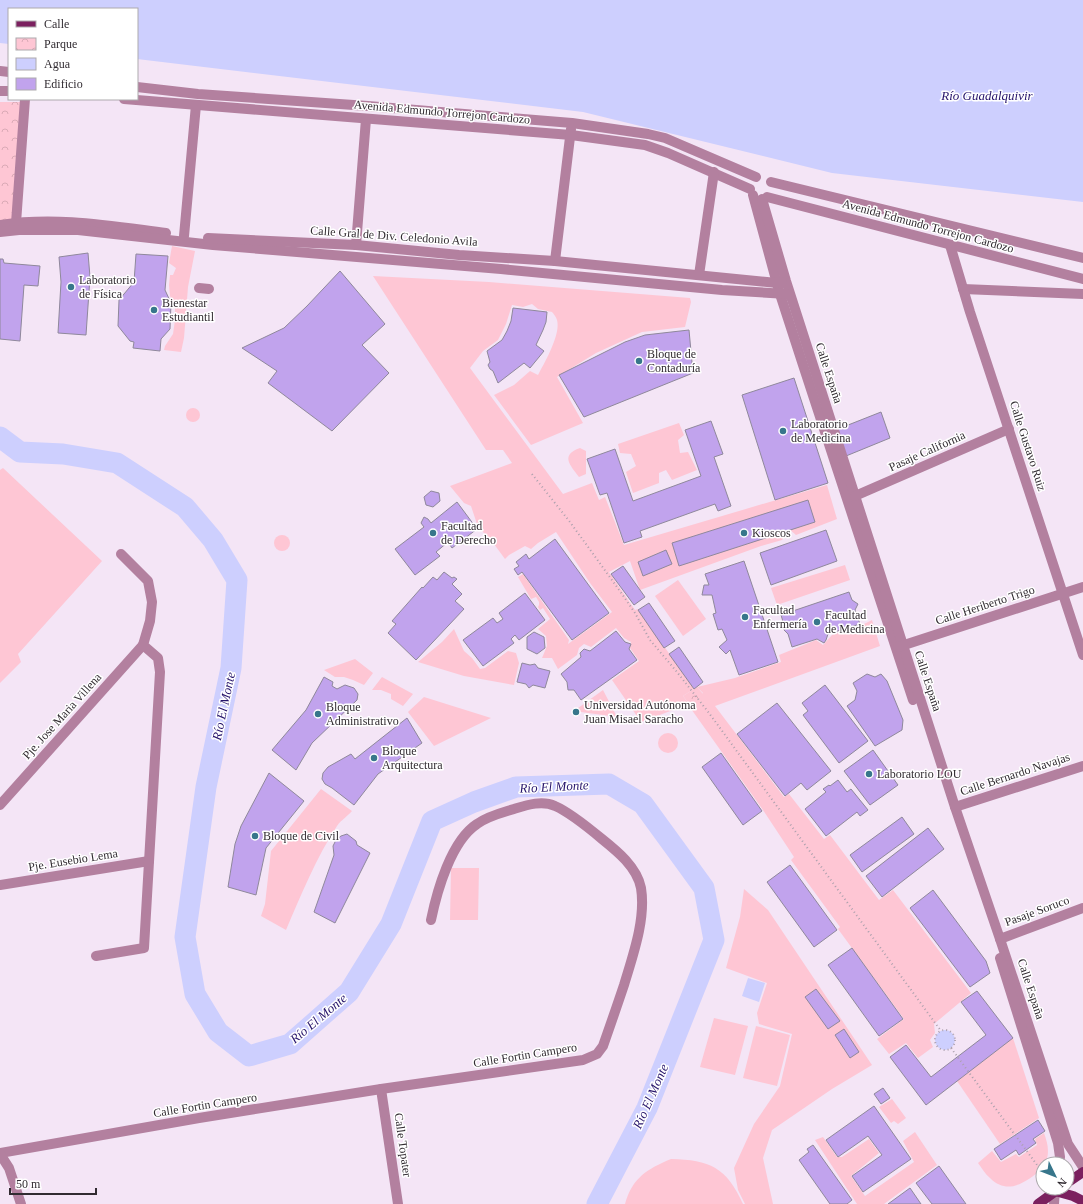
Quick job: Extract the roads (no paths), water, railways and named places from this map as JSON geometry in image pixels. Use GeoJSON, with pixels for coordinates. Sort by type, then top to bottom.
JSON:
{"type":"FeatureCollection","features":[{"type":"Feature","properties":{"kind":"main road"},"geometry":{"type":"LineString","coordinates":[[1038,1204],[1048,1196]]}},
{"type":"Feature","properties":{"kind":"main road"},"geometry":{"type":"LineString","coordinates":[[1073,1196],[1083,1203]]}},
{"type":"Feature","properties":{"kind":"main road"},"geometry":{"type":"LineString","coordinates":[[1077,1204],[1083,1203]]}},
{"type":"Feature","properties":{"kind":"street","name":"Avenida Edmundo Torrejon Cardozo"},"geometry":{"type":"LineString","coordinates":[[138,87],[198,94],[368,106],[572,124],[648,134],[664,138],[756,177]]}},
{"type":"Feature","properties":{"kind":"street"},"geometry":{"type":"LineString","coordinates":[[16,223],[25,100]]}},
{"type":"Feature","properties":{"kind":"street","name":"Avenida Edmundo Torrejon Cardozo"},"geometry":{"type":"LineString","coordinates":[[138,100],[571,135],[645,145],[714,172],[758,195],[1083,279]]}},
{"type":"Feature","properties":{"kind":"street"},"geometry":{"type":"LineString","coordinates":[[184,236],[196,104]]}},
{"type":"Feature","properties":{"kind":"street"},"geometry":{"type":"LineString","coordinates":[[356,245],[366,119]]}},
{"type":"Feature","properties":{"kind":"street"},"geometry":{"type":"LineString","coordinates":[[555,261],[572,124]]}},
{"type":"Feature","properties":{"kind":"street"},"geometry":{"type":"LineString","coordinates":[[699,275],[714,172]]}},
{"type":"Feature","properties":{"kind":"street"},"geometry":{"type":"LineString","coordinates":[[763,176],[771,182],[772,192],[758,195],[751,182],[756,177],[763,176]]}},
{"type":"Feature","properties":{"kind":"street","name":"Avenida Edmundo Torrejon Cardozo"},"geometry":{"type":"LineString","coordinates":[[771,182],[1083,258]]}},
{"type":"Feature","properties":{"kind":"street","name":"Calle España"},"geometry":{"type":"LineString","coordinates":[[758,195],[785,294],[994,940],[1058,1143],[1060,1156]]}},
{"type":"Feature","properties":{"kind":"street","name":"Calle Gral de Div. Celedonio Avila"},"geometry":{"type":"LineString","coordinates":[[0,226],[16,223],[69,221],[184,236],[356,245],[459,255],[555,261],[782,282]]}},
{"type":"Feature","properties":{"kind":"street"},"geometry":{"type":"LineString","coordinates":[[0,232],[19,230],[78,230],[213,245],[785,294]]}},
{"type":"Feature","properties":{"kind":"street","name":"Calle Gustavo Ruiz"},"geometry":{"type":"LineString","coordinates":[[950,245],[963,289],[1083,655]]}},
{"type":"Feature","properties":{"kind":"street"},"geometry":{"type":"LineString","coordinates":[[963,289],[1083,294]]}},
{"type":"Feature","properties":{"kind":"street","name":"Calle España"},"geometry":{"type":"LineString","coordinates":[[785,294],[855,496],[899,647],[1000,938],[1068,1144],[1083,1167]]}},
{"type":"Feature","properties":{"kind":"street","name":"Pasaje California"},"geometry":{"type":"LineString","coordinates":[[855,496],[1009,429]]}},
{"type":"Feature","properties":{"kind":"street"},"geometry":{"type":"LineString","coordinates":[[96,956],[144,948],[160,672],[158,658],[142,645],[150,621],[152,602],[148,581],[121,554]]}},
{"type":"Feature","properties":{"kind":"street","name":"Calle Heriberto Trigo"},"geometry":{"type":"LineString","coordinates":[[899,647],[1083,587]]}},
{"type":"Feature","properties":{"kind":"street","name":"Pje. Jose Maria Villena"},"geometry":{"type":"LineString","coordinates":[[0,805],[142,645]]}},
{"type":"Feature","properties":{"kind":"street","name":"Calle Bernardo Navajas"},"geometry":{"type":"LineString","coordinates":[[955,807],[1083,766]]}},
{"type":"Feature","properties":{"kind":"street","name":"Calle Fortin Campero"},"geometry":{"type":"LineString","coordinates":[[0,1154],[199,1118],[381,1089],[583,1060],[597,1054],[606,1039],[635,951],[643,904],[640,886],[634,871],[620,854],[592,830],[554,806],[542,803],[527,805],[487,818],[476,825],[464,838],[447,864],[431,920]]}},
{"type":"Feature","properties":{"kind":"street","name":"Pje. Eusebio Lema"},"geometry":{"type":"LineString","coordinates":[[0,885],[149,861]]}},
{"type":"Feature","properties":{"kind":"street","name":"Pasaje Soruco"},"geometry":{"type":"LineString","coordinates":[[1000,938],[1083,908]]}},
{"type":"Feature","properties":{"kind":"street","name":"Calle Topater"},"geometry":{"type":"LineString","coordinates":[[381,1089],[398,1204]]}},
{"type":"Feature","properties":{"kind":"street"},"geometry":{"type":"LineString","coordinates":[[0,1154],[8,1168],[22,1204]]}},
{"type":"Feature","properties":{"kind":"water","name":"Río Guadalquivir"},"geometry":{"type":"Polygon","coordinates":[[[0,0],[1083,0],[1083,202],[832,173],[583,112],[138,59],[138,8],[8,8],[8,44],[0,43],[0,0]]]}},
{"type":"Feature","properties":{"kind":"water"},"geometry":{"type":"Polygon","coordinates":[[[748,978],[765,983],[759,1002],[742,996],[748,978]]]}},
{"type":"Feature","properties":{"kind":"water"},"geometry":{"type":"Polygon","coordinates":[[[945,1030],[952,1033],[955,1040],[952,1047],[945,1050],[938,1047],[935,1040],[938,1033],[945,1030]]]}},
{"type":"Feature","properties":{"kind":"waterway","name":"Río El Monte"},"geometry":{"type":"LineString","coordinates":[[0,437],[20,452],[63,454],[117,463],[185,507],[213,540],[237,580],[231,668],[206,787],[185,937],[195,994],[218,1032],[249,1056],[290,1044],[349,992],[391,924],[432,821],[474,802],[516,787],[609,784],[643,804],[704,888],[714,940],[647,1108],[597,1204]]}},
{"type":"Feature","properties":{"kind":"place","name":"Laboratorio de Física"},"geometry":{"type":"Point","coordinates":[71,287]}},
{"type":"Feature","properties":{"kind":"place","name":"Bienestar Estudiantil"},"geometry":{"type":"Point","coordinates":[154,310]}},
{"type":"Feature","properties":{"kind":"place","name":"Bloque de Contaduría"},"geometry":{"type":"Point","coordinates":[639,361]}},
{"type":"Feature","properties":{"kind":"place","name":"Laboratorio de Medicina"},"geometry":{"type":"Point","coordinates":[783,431]}},
{"type":"Feature","properties":{"kind":"place","name":"Facultad de Derecho"},"geometry":{"type":"Point","coordinates":[433,533]}},
{"type":"Feature","properties":{"kind":"place","name":"Kioscos"},"geometry":{"type":"Point","coordinates":[744,533]}},
{"type":"Feature","properties":{"kind":"place","name":"Facultad Enfermería"},"geometry":{"type":"Point","coordinates":[745,617]}},
{"type":"Feature","properties":{"kind":"place","name":"Facultad de Medicina"},"geometry":{"type":"Point","coordinates":[817,622]}},
{"type":"Feature","properties":{"kind":"place","name":"Universidad Autónoma Juan Misael Saracho"},"geometry":{"type":"Point","coordinates":[576,712]}},
{"type":"Feature","properties":{"kind":"place","name":"Bloque Administrativo"},"geometry":{"type":"Point","coordinates":[318,714]}},
{"type":"Feature","properties":{"kind":"place","name":"Bloque Arquitectura"},"geometry":{"type":"Point","coordinates":[374,758]}},
{"type":"Feature","properties":{"kind":"place","name":"Laboratorio LOU"},"geometry":{"type":"Point","coordinates":[869,774]}},
{"type":"Feature","properties":{"kind":"place","name":"Bloque de Civil"},"geometry":{"type":"Point","coordinates":[255,836]}}]}
